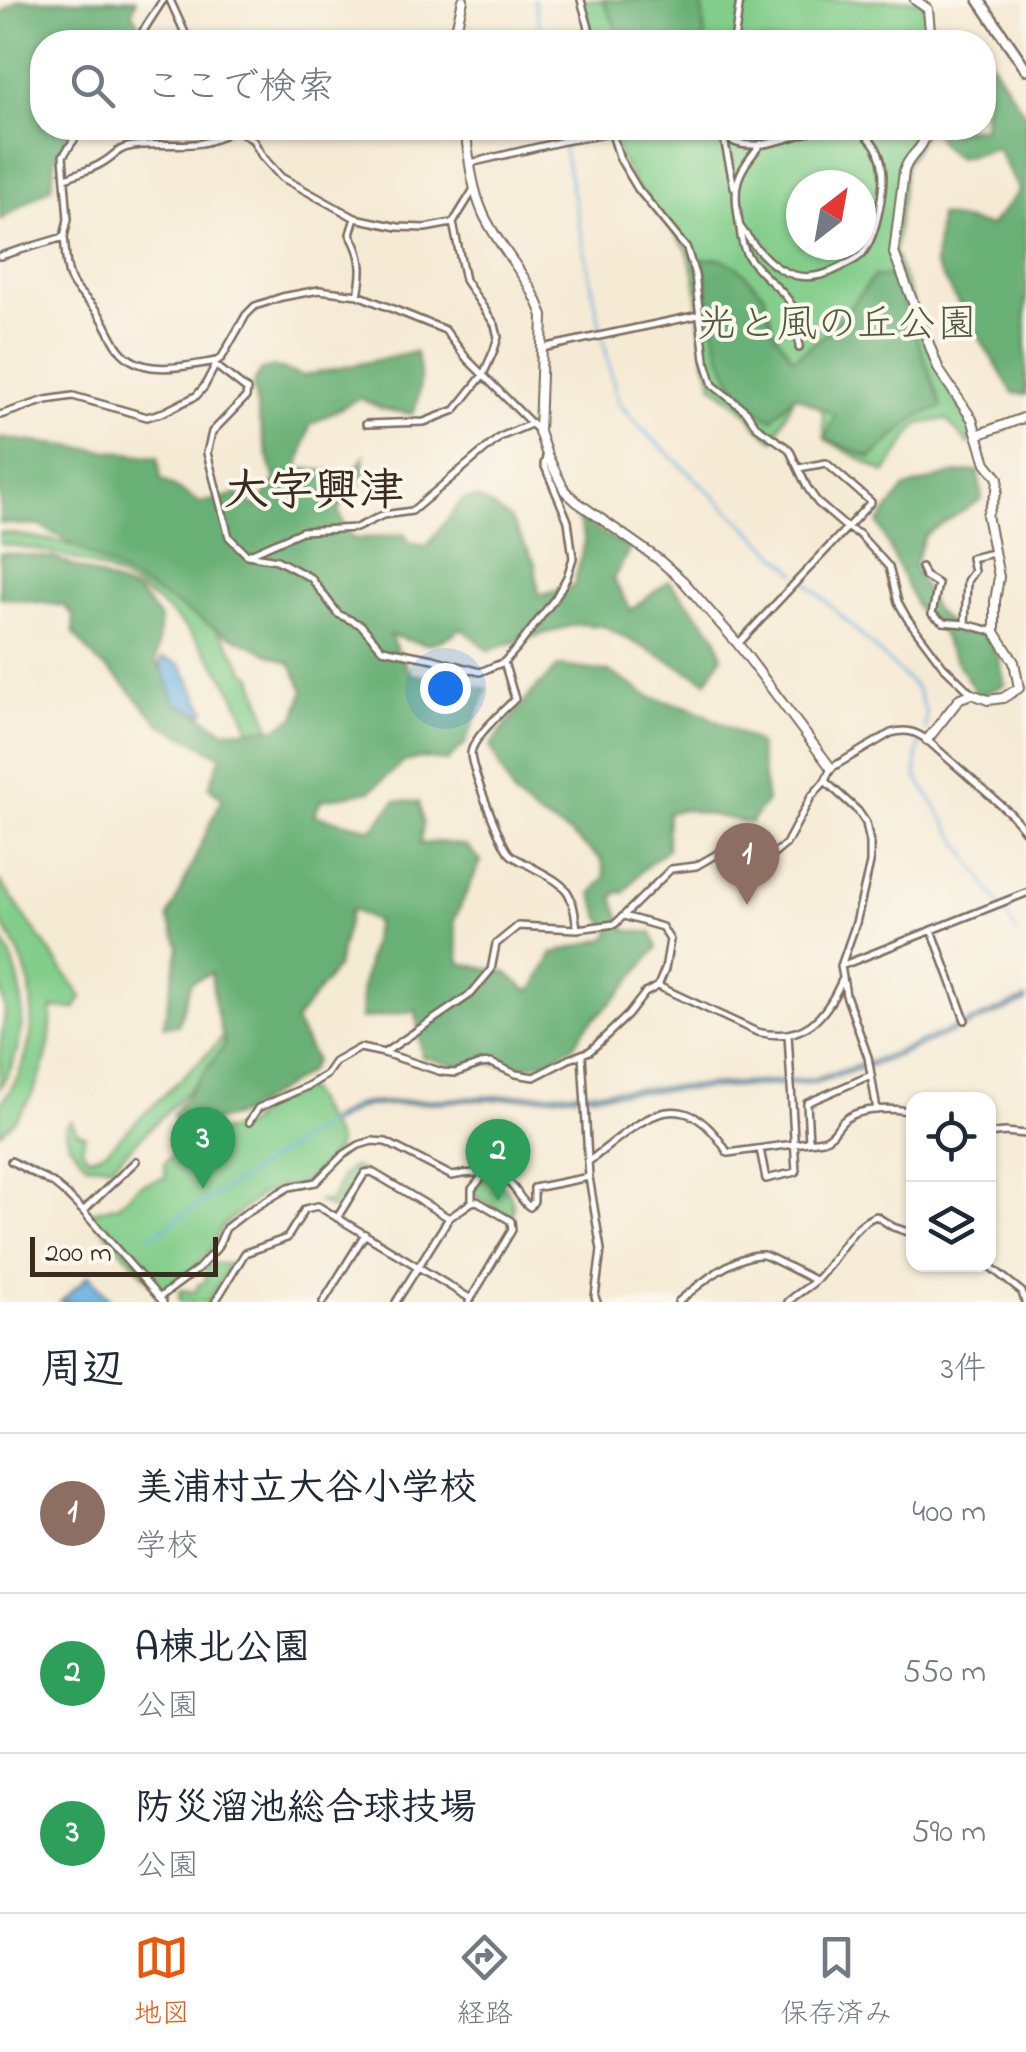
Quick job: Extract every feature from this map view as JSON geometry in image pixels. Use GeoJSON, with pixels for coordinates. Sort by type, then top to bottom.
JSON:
{"type":"FeatureCollection","features":[{"type":"Feature","properties":{"kind":"highway"},"geometry":{"type":"LineString","coordinates":[[980,0],[1026,69]]}},
{"type":"Feature","properties":{"kind":"street"},"geometry":{"type":"LineString","coordinates":[[145,30],[167,0],[183,30]]}},
{"type":"Feature","properties":{"kind":"street"},"geometry":{"type":"LineString","coordinates":[[456,30],[463,0]]}},
{"type":"Feature","properties":{"kind":"street"},"geometry":{"type":"LineString","coordinates":[[581,0],[590,30]]}},
{"type":"Feature","properties":{"kind":"street"},"geometry":{"type":"LineString","coordinates":[[736,30],[740,0]]}},
{"type":"Feature","properties":{"kind":"street"},"geometry":{"type":"LineString","coordinates":[[916,0],[928,9],[930,30]]}},
{"type":"Feature","properties":{"kind":"street"},"geometry":{"type":"LineString","coordinates":[[74,140],[64,156],[68,219],[64,237],[73,284],[100,314],[119,350],[128,357],[160,368],[215,363],[247,390],[246,398],[212,432],[208,453],[229,537],[247,555],[277,560],[311,578],[338,614],[361,625],[382,650],[480,672],[504,662],[556,596],[574,558],[568,521],[544,464],[548,455]]}},
{"type":"Feature","properties":{"kind":"street"},"geometry":{"type":"LineString","coordinates":[[66,178],[102,164],[123,148],[196,145],[214,140]]}},
{"type":"Feature","properties":{"kind":"street"},"geometry":{"type":"LineString","coordinates":[[253,140],[281,177],[355,218],[398,228],[452,223]]}},
{"type":"Feature","properties":{"kind":"street"},"geometry":{"type":"LineString","coordinates":[[466,140],[474,189],[484,216],[537,298],[543,316],[539,432]]}},
{"type":"Feature","properties":{"kind":"street"},"geometry":{"type":"LineString","coordinates":[[470,163],[568,140]]}},
{"type":"Feature","properties":{"kind":"street"},"geometry":{"type":"LineString","coordinates":[[613,140],[638,190],[686,249],[695,275],[705,360],[713,385],[746,411],[757,427],[789,449],[806,487],[818,503],[859,534],[889,567],[898,602],[943,666],[972,694],[988,700],[1004,698],[1022,688],[1014,662],[995,632],[1000,577],[987,515],[998,478],[986,463],[972,419],[938,370],[894,253],[904,171],[924,140]]}},
{"type":"Feature","properties":{"kind":"street"},"geometry":{"type":"LineString","coordinates":[[725,140],[746,255],[790,301],[798,315],[799,348]]}},
{"type":"Feature","properties":{"kind":"street"},"geometry":{"type":"LineString","coordinates":[[730,140],[739,146],[776,140]]}},
{"type":"Feature","properties":{"kind":"street"},"geometry":{"type":"LineString","coordinates":[[739,225],[759,254],[780,271],[802,277],[830,273],[860,256],[875,232],[882,176],[880,157],[872,140]]}},
{"type":"Feature","properties":{"kind":"street"},"geometry":{"type":"LineString","coordinates":[[734,195],[738,178],[761,144]]}},
{"type":"Feature","properties":{"kind":"street"},"geometry":{"type":"LineString","coordinates":[[366,424],[424,422],[455,410],[483,375],[498,336],[465,280],[452,223],[474,189]]}},
{"type":"Feature","properties":{"kind":"street"},"geometry":{"type":"LineString","coordinates":[[355,218],[350,234],[363,269],[358,295]]}},
{"type":"Feature","properties":{"kind":"street"},"geometry":{"type":"LineString","coordinates":[[0,256],[64,237]]}},
{"type":"Feature","properties":{"kind":"street"},"geometry":{"type":"LineString","coordinates":[[0,415],[73,396],[148,417],[164,412],[204,388],[215,363],[255,306],[282,297],[319,290],[358,295],[445,330],[539,432],[566,491],[682,580],[738,644],[831,768]]}},
{"type":"Feature","properties":{"kind":"street"},"geometry":{"type":"LineString","coordinates":[[542,348],[700,315]]}},
{"type":"Feature","properties":{"kind":"street"},"geometry":{"type":"LineString","coordinates":[[978,436],[1026,417]]}},
{"type":"Feature","properties":{"kind":"street"},"geometry":{"type":"LineString","coordinates":[[247,555],[302,531],[356,528],[384,515],[412,511],[500,437],[532,424]]}},
{"type":"Feature","properties":{"kind":"street"},"geometry":{"type":"LineString","coordinates":[[738,644],[871,502],[826,463],[798,468]]}},
{"type":"Feature","properties":{"kind":"street"},"geometry":{"type":"LineString","coordinates":[[966,624],[967,582],[974,571],[971,558],[994,552]]}},
{"type":"Feature","properties":{"kind":"street"},"geometry":{"type":"LineString","coordinates":[[921,567],[925,576],[938,584],[932,614],[943,622],[995,632]]}},
{"type":"Feature","properties":{"kind":"street"},"geometry":{"type":"LineString","coordinates":[[504,662],[515,698],[476,740],[471,753],[475,772],[502,844],[510,855],[566,887],[574,901],[577,930]]}},
{"type":"Feature","properties":{"kind":"street"},"geometry":{"type":"LineString","coordinates":[[927,740],[953,704],[972,694]]}},
{"type":"Feature","properties":{"kind":"street"},"geometry":{"type":"LineString","coordinates":[[384,1053],[471,994],[490,970],[496,944],[518,926],[577,930],[615,924],[671,869],[696,866],[716,854],[737,849],[768,860],[786,844],[831,768],[891,733],[918,733],[1011,814],[1026,832]]}},
{"type":"Feature","properties":{"kind":"street"},"geometry":{"type":"LineString","coordinates":[[825,782],[858,810],[866,823],[870,843],[870,863],[841,966],[846,995],[869,1058],[877,1110]]}},
{"type":"Feature","properties":{"kind":"street"},"geometry":{"type":"LineString","coordinates":[[841,966],[1026,894]]}},
{"type":"Feature","properties":{"kind":"street"},"geometry":{"type":"LineString","coordinates":[[250,1122],[258,1108],[308,1086],[326,1075],[335,1062],[360,1048],[442,1072],[455,1074],[491,1063],[516,1074],[534,1076],[590,1051],[645,993],[658,986],[665,969],[670,940],[662,927],[624,916]]}},
{"type":"Feature","properties":{"kind":"street"},"geometry":{"type":"LineString","coordinates":[[932,930],[965,1020]]}},
{"type":"Feature","properties":{"kind":"street"},"geometry":{"type":"LineString","coordinates":[[658,986],[772,1036],[804,1029],[825,1014],[842,979]]}},
{"type":"Feature","properties":{"kind":"street"},"geometry":{"type":"LineString","coordinates":[[760,1149],[766,1178],[796,1172],[788,1034]]}},
{"type":"Feature","properties":{"kind":"street"},"geometry":{"type":"LineString","coordinates":[[582,1054],[589,1177],[601,1250],[595,1297],[598,1302]]}},
{"type":"Feature","properties":{"kind":"street"},"geometry":{"type":"LineString","coordinates":[[810,1142],[807,1104],[872,1075]]}},
{"type":"Feature","properties":{"kind":"street"},"geometry":{"type":"LineString","coordinates":[[588,1162],[634,1126],[660,1114],[676,1112],[700,1119],[714,1130],[728,1153],[831,1138],[848,1118],[877,1110],[906,1111]]}},
{"type":"Feature","properties":{"kind":"street"},"geometry":{"type":"LineString","coordinates":[[996,1133],[1026,1134]]}},
{"type":"Feature","properties":{"kind":"street"},"geometry":{"type":"LineString","coordinates":[[11,1162],[54,1184],[84,1211],[162,1300],[198,1270],[226,1228],[247,1212],[289,1188],[316,1182],[342,1155],[372,1141],[386,1142],[452,1176],[471,1170],[499,1176],[510,1182],[524,1205],[530,1207],[534,1188],[589,1177]]}},
{"type":"Feature","properties":{"kind":"street"},"geometry":{"type":"LineString","coordinates":[[84,1211],[136,1161]]}},
{"type":"Feature","properties":{"kind":"street"},"geometry":{"type":"LineString","coordinates":[[337,1218],[365,1173],[372,1172],[449,1218]]}},
{"type":"Feature","properties":{"kind":"street"},"geometry":{"type":"LineString","coordinates":[[472,1202],[472,1190],[484,1175]]}},
{"type":"Feature","properties":{"kind":"street"},"geometry":{"type":"LineString","coordinates":[[215,1302],[245,1253],[286,1238],[305,1209],[318,1206],[418,1266],[470,1300],[512,1230],[510,1222],[477,1202],[449,1218],[418,1266],[396,1302]]}},
{"type":"Feature","properties":{"kind":"street"},"geometry":{"type":"LineString","coordinates":[[788,1302],[816,1281],[871,1217],[906,1231]]}},
{"type":"Feature","properties":{"kind":"street"},"geometry":{"type":"LineString","coordinates":[[323,1302],[364,1234]]}},
{"type":"Feature","properties":{"kind":"street"},"geometry":{"type":"LineString","coordinates":[[678,1302],[720,1269],[764,1255],[816,1281]]}},
{"type":"Feature","properties":{"kind":"street"},"geometry":{"type":"LineString","coordinates":[[996,1271],[1022,1292],[1025,1302]]}},
{"type":"Feature","properties":{"kind":"green space"},"geometry":{"type":"Polygon","coordinates":[[[18,0],[136,0],[132,13],[139,23],[135,30],[30,30],[30,140],[65,140],[56,157],[51,187],[0,220],[0,14],[18,0]]]}},
{"type":"Feature","properties":{"kind":"green space"},"geometry":{"type":"Polygon","coordinates":[[[581,0],[923,0],[928,30],[590,30],[581,0]]]}},
{"type":"Feature","properties":{"kind":"green space"},"geometry":{"type":"Polygon","coordinates":[[[603,0],[702,0],[704,30],[616,30],[603,0]]]}},
{"type":"Feature","properties":{"kind":"green space"},"geometry":{"type":"Polygon","coordinates":[[[996,70],[1026,116],[1026,395],[1013,393],[935,265],[939,215],[990,226],[1019,191],[997,148],[959,158],[938,140],[996,140],[996,70]]]}},
{"type":"Feature","properties":{"kind":"green space","name":"光と風の丘公園"},"geometry":{"type":"Polygon","coordinates":[[[614,140],[920,140],[906,164],[894,253],[939,370],[977,435],[968,444],[946,419],[918,424],[885,473],[825,439],[822,409],[795,395],[774,440],[713,385],[687,249],[638,189],[614,140]]]}},
{"type":"Feature","properties":{"kind":"green space"},"geometry":{"type":"Polygon","coordinates":[[[721,258],[740,269],[764,294],[774,332],[793,358],[828,331],[874,276],[895,277],[942,407],[916,417],[871,458],[825,439],[835,415],[795,395],[772,419],[738,390],[719,349],[703,259],[721,258]]]}},
{"type":"Feature","properties":{"kind":"green space"},"geometry":{"type":"Polygon","coordinates":[[[415,352],[420,383],[412,414],[383,409],[359,398],[310,425],[298,469],[353,473],[364,456],[365,476],[338,510],[349,535],[355,539],[405,534],[409,543],[427,546],[462,500],[479,498],[510,519],[535,563],[539,596],[574,586],[585,540],[578,519],[630,549],[613,579],[631,610],[669,581],[716,635],[722,656],[707,681],[603,626],[577,624],[488,650],[461,628],[443,640],[427,644],[389,635],[411,674],[487,689],[465,744],[447,761],[421,758],[404,762],[370,791],[321,800],[314,815],[372,829],[395,801],[419,802],[423,824],[420,844],[467,846],[481,861],[454,920],[460,963],[506,972],[528,991],[534,988],[553,953],[606,939],[611,932],[592,893],[605,877],[602,860],[514,796],[490,746],[533,691],[559,666],[610,672],[652,698],[692,708],[758,743],[767,801],[750,823],[683,809],[668,813],[667,849],[641,871],[624,893],[618,892],[613,898],[625,930],[652,933],[657,948],[574,1045],[550,1060],[523,1067],[491,1063],[459,1066],[422,1057],[416,1011],[361,1019],[362,987],[376,922],[351,909],[337,967],[295,1021],[315,1060],[308,1072],[239,1115],[177,1130],[173,1114],[225,1045],[211,973],[191,982],[178,1025],[163,1026],[179,946],[168,918],[222,798],[209,787],[221,756],[160,724],[74,634],[73,615],[64,606],[0,597],[0,553],[54,558],[139,593],[160,619],[156,663],[198,714],[225,731],[276,728],[295,717],[304,691],[291,664],[224,633],[41,526],[0,523],[0,438],[158,457],[161,479],[201,503],[237,494],[257,507],[275,481],[253,385],[261,370],[275,367],[303,376],[415,352]]]}},
{"type":"Feature","properties":{"kind":"green space"},"geometry":{"type":"Polygon","coordinates":[[[978,471],[982,499],[925,535],[914,566],[934,609],[959,633],[985,633],[999,658],[1005,685],[978,696],[939,626],[918,610],[878,523],[905,488],[978,471]]]}},
{"type":"Feature","properties":{"kind":"green space"},"geometry":{"type":"Polygon","coordinates":[[[0,532],[114,552],[190,603],[226,640],[245,671],[252,675],[283,775],[283,843],[262,983],[239,1034],[223,1056],[112,1166],[86,1164],[69,1144],[65,1127],[71,1120],[77,1132],[85,1135],[85,1154],[91,1157],[106,1151],[217,1044],[230,1025],[240,1002],[263,847],[264,788],[256,749],[223,675],[199,642],[170,613],[139,589],[92,565],[53,553],[0,544],[0,532]]]}},
{"type":"Feature","properties":{"kind":"green space"},"geometry":{"type":"Polygon","coordinates":[[[0,881],[82,997],[75,1009],[52,1008],[49,1044],[37,1084],[25,1106],[0,1133],[0,1105],[25,1059],[32,1011],[23,963],[0,921],[0,881]]]}},
{"type":"Feature","properties":{"kind":"green space"},"geometry":{"type":"Polygon","coordinates":[[[0,936],[16,973],[22,1012],[17,1051],[0,1088],[5,1013],[0,936]]]}},
{"type":"Feature","properties":{"kind":"green space"},"geometry":{"type":"Polygon","coordinates":[[[303,1089],[308,1091],[337,1141],[337,1149],[306,1183],[277,1187],[259,1196],[222,1227],[211,1249],[192,1270],[157,1290],[89,1213],[118,1205],[140,1185],[166,1177],[164,1163],[195,1134],[242,1127],[251,1122],[259,1108],[303,1089]]]}},
{"type":"Feature","properties":{"kind":"green space"},"geometry":{"type":"Polygon","coordinates":[[[354,1167],[360,1170],[334,1210],[318,1201],[330,1201],[340,1178],[354,1167]]]}},
{"type":"Feature","properties":{"kind":"green space"},"geometry":{"type":"Polygon","coordinates":[[[490,1176],[509,1193],[512,1218],[474,1195],[482,1178],[490,1176]]]}},
{"type":"Feature","properties":{"kind":"green space"},"geometry":{"type":"Polygon","coordinates":[[[209,1264],[230,1264],[208,1302],[180,1302],[181,1290],[195,1292],[205,1282],[209,1264]]]}},
{"type":"Feature","properties":{"kind":"water"},"geometry":{"type":"Polygon","coordinates":[[[163,658],[181,665],[206,711],[202,714],[176,704],[160,664],[163,658]]]}},
{"type":"Feature","properties":{"kind":"water"},"geometry":{"type":"Polygon","coordinates":[[[1026,998],[1026,1002],[882,1062],[815,1083],[367,1106],[331,1124],[329,1121],[355,1105],[367,1103],[815,1079],[881,1058],[1026,998]]]}},
{"type":"Feature","properties":{"kind":"water"},"geometry":{"type":"Polygon","coordinates":[[[89,1275],[112,1302],[60,1302],[89,1275]]]}},
{"type":"Feature","properties":{"kind":"waterway"},"geometry":{"type":"LineString","coordinates":[[534,0],[540,30]]}},
{"type":"Feature","properties":{"kind":"waterway"},"geometry":{"type":"LineString","coordinates":[[563,146],[601,330]]}},
{"type":"Feature","properties":{"kind":"waterway"},"geometry":{"type":"LineString","coordinates":[[603,339],[618,402],[796,573]]}},
{"type":"Feature","properties":{"kind":"waterway"},"geometry":{"type":"LineString","coordinates":[[803,579],[917,689],[926,713],[925,730]]}},
{"type":"Feature","properties":{"kind":"waterway"},"geometry":{"type":"LineString","coordinates":[[921,741],[916,776],[1018,934]]}},
{"type":"Feature","properties":{"kind":"waterway"},"geometry":{"type":"LineString","coordinates":[[151,1236],[331,1121]]}},
{"type":"Feature","properties":{"kind":"place","name":"美浦村立大谷小学校"},"geometry":{"type":"Point","coordinates":[747,905]}},
{"type":"Feature","properties":{"kind":"place","name":"防災溜池総合球技場"},"geometry":{"type":"Point","coordinates":[203,1189]}},
{"type":"Feature","properties":{"kind":"place","name":"A棟北公園"},"geometry":{"type":"Point","coordinates":[498,1201]}},
{"type":"Feature","properties":{"kind":"district","name":"大字興津"},"geometry":{"type":"Point","coordinates":[314,493]}}]}
